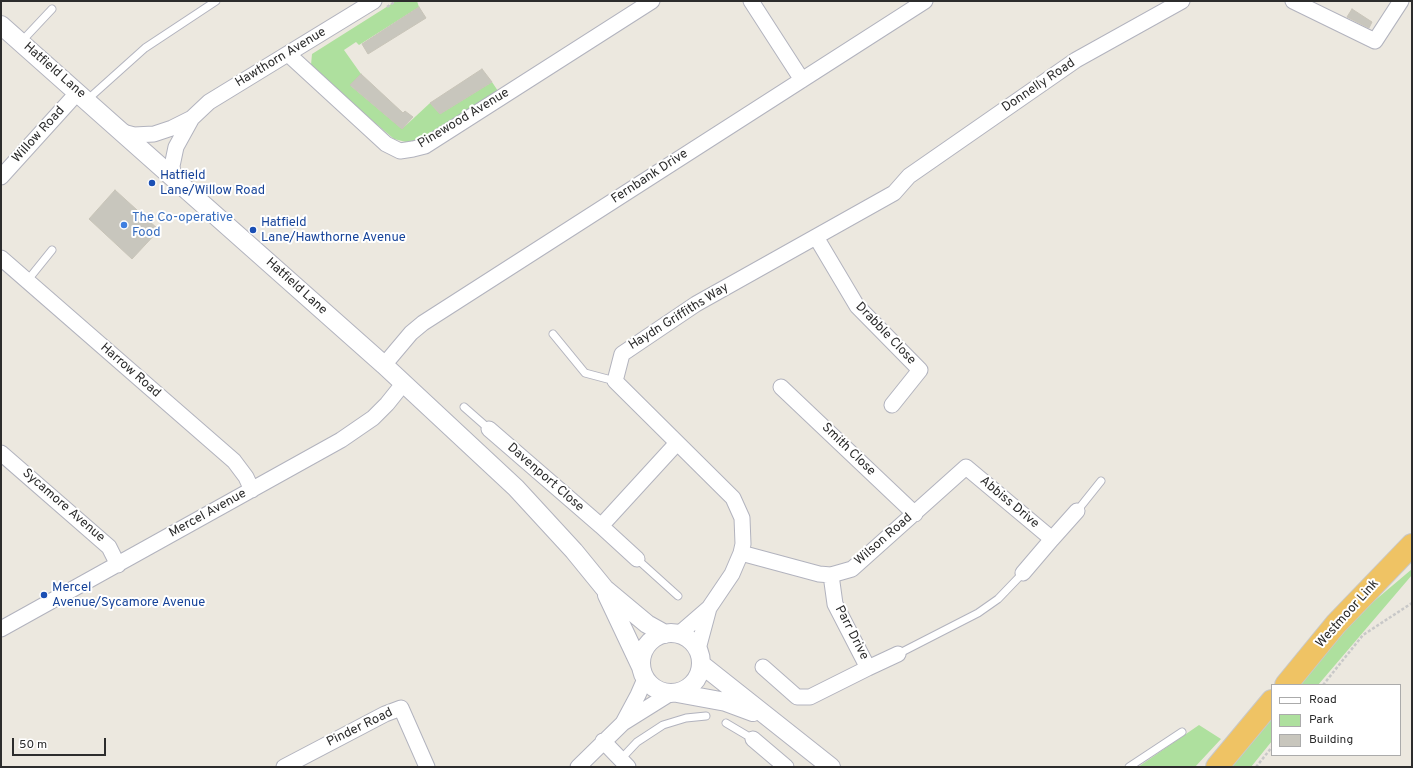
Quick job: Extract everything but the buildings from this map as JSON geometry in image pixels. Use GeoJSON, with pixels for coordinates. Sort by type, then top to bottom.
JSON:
{"type":"FeatureCollection","features":[{"type":"Feature","properties":{"kind":"highway","name":"Westmoor Link"},"geometry":{"type":"LineString","coordinates":[[1287,684],[1336,624],[1412,545]]}},
{"type":"Feature","properties":{"kind":"highway"},"geometry":{"type":"LineString","coordinates":[[1217,767],[1271,702]]}},
{"type":"Feature","properties":{"kind":"street","name":"Hawthorn Avenue"},"geometry":{"type":"LineString","coordinates":[[123,132],[134,135],[154,134],[172,128],[192,118],[209,102],[374,1]]}},
{"type":"Feature","properties":{"kind":"street","name":"Pinewood Avenue"},"geometry":{"type":"LineString","coordinates":[[288,54],[386,144],[400,151],[425,146],[652,1]]}},
{"type":"Feature","properties":{"kind":"street"},"geometry":{"type":"LineString","coordinates":[[751,1],[802,80]]}},
{"type":"Feature","properties":{"kind":"street","name":"Fernbank Drive"},"geometry":{"type":"LineString","coordinates":[[384,365],[411,333],[423,323],[925,1]]}},
{"type":"Feature","properties":{"kind":"street"},"geometry":{"type":"LineString","coordinates":[[1293,1],[1375,41],[1401,1]]}},
{"type":"Feature","properties":{"kind":"street","name":"Donnelly Road"},"geometry":{"type":"LineString","coordinates":[[903,182],[909,176],[1076,60],[1177,2]]}},
{"type":"Feature","properties":{"kind":"street","name":"Hatfield Lane"},"geometry":{"type":"LineString","coordinates":[[1,25],[384,365],[516,488],[574,551],[604,589]]}},
{"type":"Feature","properties":{"kind":"street","name":"Willow Road"},"geometry":{"type":"LineString","coordinates":[[1,177],[82,96]]}},
{"type":"Feature","properties":{"kind":"street","name":"Hawthorn Avenue"},"geometry":{"type":"LineString","coordinates":[[174,178],[172,166],[176,147],[192,118]]}},
{"type":"Feature","properties":{"kind":"street","name":"Haydn Griffiths Way"},"geometry":{"type":"LineString","coordinates":[[615,381],[622,354],[696,304],[894,193],[903,182]]}},
{"type":"Feature","properties":{"kind":"street","name":"Drabble Close"},"geometry":{"type":"LineString","coordinates":[[816,237],[857,306],[920,370],[892,405]]}},
{"type":"Feature","properties":{"kind":"street","name":"Harrow Road"},"geometry":{"type":"LineString","coordinates":[[1,258],[234,461],[246,477],[252,490]]}},
{"type":"Feature","properties":{"kind":"street"},"geometry":{"type":"LineString","coordinates":[[615,381],[733,498],[742,518],[743,544],[741,553],[732,574],[709,608],[672,634],[655,638],[647,645],[642,656],[643,673],[638,695],[623,723]]}},
{"type":"Feature","properties":{"kind":"street","name":"Mercel Avenue"},"geometry":{"type":"LineString","coordinates":[[1,629],[341,440],[357,430],[387,404],[403,384]]}},
{"type":"Feature","properties":{"kind":"street","name":"Smith Close"},"geometry":{"type":"LineString","coordinates":[[781,387],[915,514]]}},
{"type":"Feature","properties":{"kind":"street","name":"Davenport Close"},"geometry":{"type":"LineString","coordinates":[[489,429],[602,526],[637,559]]}},
{"type":"Feature","properties":{"kind":"street"},"geometry":{"type":"LineString","coordinates":[[602,526],[677,443]]}},
{"type":"Feature","properties":{"kind":"street","name":"Sycamore Avenue"},"geometry":{"type":"LineString","coordinates":[[1,453],[110,548],[118,565]]}},
{"type":"Feature","properties":{"kind":"street","name":"Wilson Road"},"geometry":{"type":"LineString","coordinates":[[741,553],[795,569],[819,574],[831,575],[852,569],[966,467]]}},
{"type":"Feature","properties":{"kind":"street","name":"Abbiss Drive"},"geometry":{"type":"LineString","coordinates":[[966,467],[1052,539]]}},
{"type":"Feature","properties":{"kind":"street"},"geometry":{"type":"LineString","coordinates":[[1023,573],[1077,511]]}},
{"type":"Feature","properties":{"kind":"street","name":"Parr Drive"},"geometry":{"type":"LineString","coordinates":[[831,575],[835,604],[868,668]]}},
{"type":"Feature","properties":{"kind":"street"},"geometry":{"type":"LineString","coordinates":[[604,589],[647,624],[690,640],[699,657],[768,718],[831,767]]}},
{"type":"Feature","properties":{"kind":"street"},"geometry":{"type":"LineString","coordinates":[[604,589],[643,673],[652,687],[661,692],[726,702],[768,718]]}},
{"type":"Feature","properties":{"kind":"street"},"geometry":{"type":"LineString","coordinates":[[578,767],[623,723],[674,693],[686,689],[694,683],[699,674],[699,657],[709,608]]}},
{"type":"Feature","properties":{"kind":"street","name":"Parr Drive"},"geometry":{"type":"LineString","coordinates":[[763,668],[797,697],[810,697],[898,654]]}},
{"type":"Feature","properties":{"kind":"street","name":"Pinder Road"},"geometry":{"type":"LineString","coordinates":[[284,767],[385,714],[401,708],[427,767]]}},
{"type":"Feature","properties":{"kind":"street"},"geometry":{"type":"LineString","coordinates":[[753,739],[786,767]]}},
{"type":"Feature","properties":{"kind":"street"},"geometry":{"type":"LineString","coordinates":[[603,741],[625,763]]}},
{"type":"Feature","properties":{"kind":"lane"},"geometry":{"type":"LineString","coordinates":[[82,96],[145,48],[216,1]]}},
{"type":"Feature","properties":{"kind":"lane"},"geometry":{"type":"LineString","coordinates":[[21,42],[52,9]]}},
{"type":"Feature","properties":{"kind":"lane"},"geometry":{"type":"LineString","coordinates":[[27,281],[52,250]]}},
{"type":"Feature","properties":{"kind":"lane"},"geometry":{"type":"LineString","coordinates":[[553,334],[585,372],[615,381]]}},
{"type":"Feature","properties":{"kind":"lane"},"geometry":{"type":"LineString","coordinates":[[464,408],[489,429]]}},
{"type":"Feature","properties":{"kind":"lane"},"geometry":{"type":"LineString","coordinates":[[1077,511],[1101,481]]}},
{"type":"Feature","properties":{"kind":"lane"},"geometry":{"type":"LineString","coordinates":[[637,559],[678,596]]}},
{"type":"Feature","properties":{"kind":"lane"},"geometry":{"type":"LineString","coordinates":[[898,654],[978,613],[998,599],[1023,573]]}},
{"type":"Feature","properties":{"kind":"lane"},"geometry":{"type":"LineString","coordinates":[[625,763],[637,742],[663,725],[686,718],[706,716]]}},
{"type":"Feature","properties":{"kind":"lane"},"geometry":{"type":"LineString","coordinates":[[726,723],[753,739]]}},
{"type":"Feature","properties":{"kind":"lane"},"geometry":{"type":"LineString","coordinates":[[1129,767],[1182,732]]}},
{"type":"Feature","properties":{"kind":"path"},"geometry":{"type":"LineString","coordinates":[[1323,684],[1363,635],[1412,603]]}},
{"type":"Feature","properties":{"kind":"path"},"geometry":{"type":"LineString","coordinates":[[1256,767],[1271,749]]}},
{"type":"Feature","properties":{"kind":"green space"},"geometry":{"type":"Polygon","coordinates":[[[396,1],[417,1],[419,7],[359,45],[356,42],[344,50],[361,74],[351,86],[402,129],[430,103],[440,114],[492,82],[498,91],[421,140],[410,143],[394,139],[313,70],[311,65],[312,54],[396,1]]]}},
{"type":"Feature","properties":{"kind":"green space"},"geometry":{"type":"Polygon","coordinates":[[[1412,569],[1412,575],[1319,684],[1297,684],[1347,624],[1412,569]]]}},
{"type":"Feature","properties":{"kind":"green space"},"geometry":{"type":"Polygon","coordinates":[[[1271,715],[1271,742],[1251,767],[1228,767],[1271,715]]]}},
{"type":"Feature","properties":{"kind":"green space"},"geometry":{"type":"Polygon","coordinates":[[[1199,725],[1221,739],[1195,767],[1138,767],[1199,725]]]}},
{"type":"Feature","properties":{"kind":"place","name":"Hatfield Lane/Willow Road"},"geometry":{"type":"Point","coordinates":[152,183]}},
{"type":"Feature","properties":{"kind":"place","name":"The Co-operative Food"},"geometry":{"type":"Point","coordinates":[124,225]}},
{"type":"Feature","properties":{"kind":"place","name":"Hatfield Lane/Hawthorne Avenue"},"geometry":{"type":"Point","coordinates":[253,230]}},
{"type":"Feature","properties":{"kind":"place","name":"Mercel Avenue/Sycamore Avenue"},"geometry":{"type":"Point","coordinates":[44,595]}}]}
